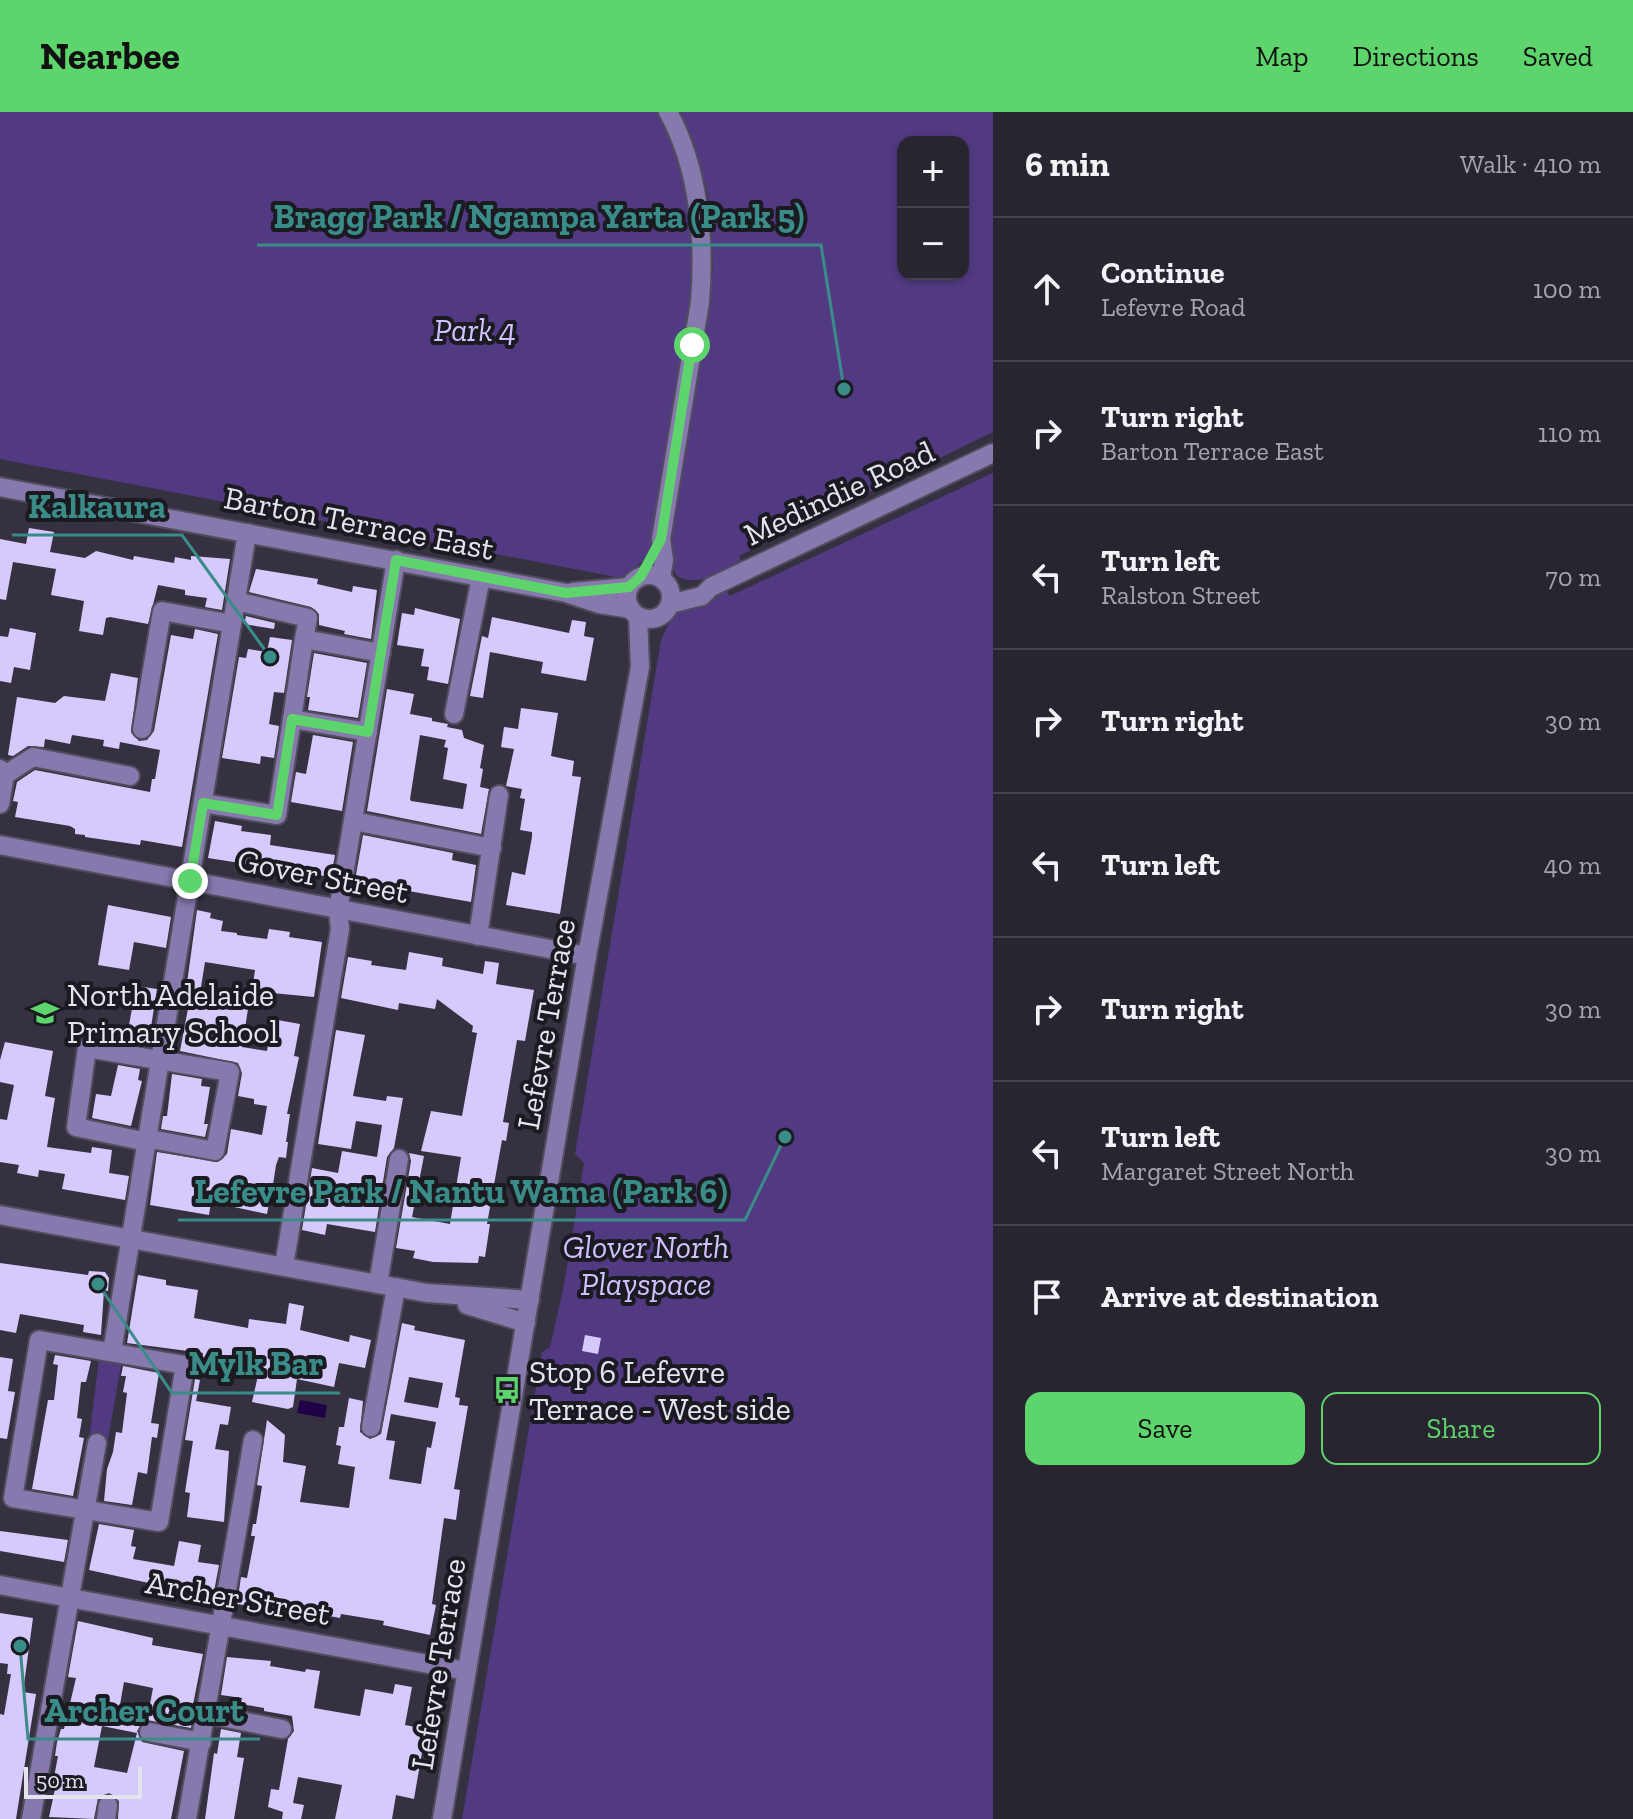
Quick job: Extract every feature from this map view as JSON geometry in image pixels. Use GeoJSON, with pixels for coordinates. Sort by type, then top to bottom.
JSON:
{"type":"FeatureCollection","features":[{"type":"Feature","properties":{"kind":"street"},"geometry":{"type":"LineString","coordinates":[[635,581],[651,575],[664,596],[648,618],[635,612],[627,598],[635,581],[661,539],[700,302],[703,265],[699,218],[688,162],[668,112]]}},
{"type":"Feature","properties":{"kind":"street","name":"Medindie Road"},"geometry":{"type":"LineString","coordinates":[[664,596],[702,596],[711,587],[993,453]]}},
{"type":"Feature","properties":{"kind":"street","name":"Barton Terrace East"},"geometry":{"type":"LineString","coordinates":[[0,487],[566,593],[635,612]]}},
{"type":"Feature","properties":{"kind":"street"},"geometry":{"type":"LineString","coordinates":[[112,1352],[247,533]]}},
{"type":"Feature","properties":{"kind":"street","name":"Lefevre Terrace"},"geometry":{"type":"LineString","coordinates":[[442,1819],[587,956],[640,667],[652,641],[664,596],[661,539]]}},
{"type":"Feature","properties":{"kind":"street"},"geometry":{"type":"LineString","coordinates":[[284,1266],[340,929],[338,911],[396,560]]}},
{"type":"Feature","properties":{"kind":"street"},"geometry":{"type":"LineString","coordinates":[[454,714],[481,577]]}},
{"type":"Feature","properties":{"kind":"street","name":"Barton Terrace East"},"geometry":{"type":"LineString","coordinates":[[566,593],[635,581]]}},
{"type":"Feature","properties":{"kind":"street"},"geometry":{"type":"LineString","coordinates":[[203,803],[277,815],[308,618],[236,601]]}},
{"type":"Feature","properties":{"kind":"street"},"geometry":{"type":"LineString","coordinates":[[142,729],[162,611],[232,624]]}},
{"type":"Feature","properties":{"kind":"street","name":"Lefevre Terrace"},"geometry":{"type":"LineString","coordinates":[[635,612],[640,667]]}},
{"type":"Feature","properties":{"kind":"street"},"geometry":{"type":"LineString","coordinates":[[304,639],[381,653]]}},
{"type":"Feature","properties":{"kind":"street"},"geometry":{"type":"LineString","coordinates":[[292,719],[368,732]]}},
{"type":"Feature","properties":{"kind":"street"},"geometry":{"type":"LineString","coordinates":[[0,804],[2,772],[33,757],[130,776]]}},
{"type":"Feature","properties":{"kind":"street"},"geometry":{"type":"LineString","coordinates":[[478,936],[499,795]]}},
{"type":"Feature","properties":{"kind":"street"},"geometry":{"type":"LineString","coordinates":[[353,821],[492,848]]}},
{"type":"Feature","properties":{"kind":"street","name":"Gover Street"},"geometry":{"type":"LineString","coordinates":[[0,845],[587,956]]}},
{"type":"Feature","properties":{"kind":"street"},"geometry":{"type":"LineString","coordinates":[[87,1048],[230,1072],[215,1151],[156,1140],[147,1142],[76,1127],[87,1048]]}},
{"type":"Feature","properties":{"kind":"street"},"geometry":{"type":"LineString","coordinates":[[371,1427],[399,1159]]}},
{"type":"Feature","properties":{"kind":"street"},"geometry":{"type":"LineString","coordinates":[[0,1215],[427,1293],[526,1323]]}},
{"type":"Feature","properties":{"kind":"street"},"geometry":{"type":"LineString","coordinates":[[427,1293],[530,1300]]}},
{"type":"Feature","properties":{"kind":"street"},"geometry":{"type":"LineString","coordinates":[[39,1340],[185,1365],[159,1522],[85,1510],[13,1498],[39,1340]]}},
{"type":"Feature","properties":{"kind":"street"},"geometry":{"type":"LineString","coordinates":[[187,1819],[253,1440]]}},
{"type":"Feature","properties":{"kind":"street"},"geometry":{"type":"LineString","coordinates":[[31,1819],[62,1669],[70,1598],[97,1443]]}},
{"type":"Feature","properties":{"kind":"street","name":"Archer Street"},"geometry":{"type":"LineString","coordinates":[[0,1585],[466,1671]]}},
{"type":"Feature","properties":{"kind":"street"},"geometry":{"type":"LineString","coordinates":[[206,1714],[282,1729]]}},
{"type":"Feature","properties":{"kind":"street"},"geometry":{"type":"LineString","coordinates":[[149,1732],[202,1742]]}},
{"type":"Feature","properties":{"kind":"green space","name":"Park 4"},"geometry":{"type":"Polygon","coordinates":[[[0,112],[664,112],[686,163],[700,265],[658,538],[643,561],[621,578],[0,459],[0,112]]]}},
{"type":"Feature","properties":{"kind":"green space"},"geometry":{"type":"Polygon","coordinates":[[[681,112],[993,112],[993,432],[739,556],[741,562],[726,570],[693,580],[677,576],[670,564],[669,552],[713,267],[711,212],[706,186],[681,112]]]}},
{"type":"Feature","properties":{"kind":"green space","name":"Glover North Playspace"},"geometry":{"type":"Polygon","coordinates":[[[993,473],[993,1819],[462,1819],[542,1352],[550,1347],[564,1285],[584,1163],[575,1154],[661,640],[676,608],[726,590],[730,596],[993,473]]]}},
{"type":"Feature","properties":{"kind":"green space"},"geometry":{"type":"Polygon","coordinates":[[[100,1350],[123,1354],[107,1445],[89,1441],[100,1350]]]}},
{"type":"Feature","properties":{"kind":"shaded area"},"geometry":{"type":"Polygon","coordinates":[[[300,1400],[327,1405],[325,1418],[297,1413],[300,1400]]]}},
{"type":"Feature","properties":{"kind":"building"},"geometry":{"type":"Polygon","coordinates":[[[29,528],[54,532],[50,552],[85,558],[96,551],[133,560],[134,556],[174,563],[175,557],[191,560],[191,556],[230,559],[222,610],[205,607],[207,598],[185,595],[185,590],[158,585],[148,624],[110,617],[106,618],[103,635],[79,631],[84,601],[51,595],[56,569],[13,562],[6,600],[0,599],[0,539],[26,544],[29,528]]]}},
{"type":"Feature","properties":{"kind":"building"},"geometry":{"type":"Polygon","coordinates":[[[256,569],[318,579],[317,584],[352,592],[353,586],[377,590],[371,639],[319,625],[319,614],[311,607],[249,592],[256,569]]]}},
{"type":"Feature","properties":{"kind":"building"},"geometry":{"type":"Polygon","coordinates":[[[415,608],[460,619],[448,684],[427,680],[429,667],[421,666],[424,649],[397,645],[402,613],[414,615],[415,608]]]}},
{"type":"Feature","properties":{"kind":"building"},"geometry":{"type":"Polygon","coordinates":[[[246,616],[275,623],[274,629],[244,624],[246,616]]]}},
{"type":"Feature","properties":{"kind":"building"},"geometry":{"type":"Polygon","coordinates":[[[492,617],[569,633],[572,620],[586,622],[584,636],[594,638],[586,681],[541,673],[543,662],[490,652],[483,698],[470,696],[482,636],[488,638],[492,617]]]}},
{"type":"Feature","properties":{"kind":"building"},"geometry":{"type":"Polygon","coordinates":[[[10,628],[36,633],[30,670],[14,667],[11,683],[0,681],[0,636],[8,637],[10,628]]]}},
{"type":"Feature","properties":{"kind":"building"},"geometry":{"type":"Polygon","coordinates":[[[195,629],[218,634],[182,847],[141,840],[140,845],[85,837],[75,834],[75,829],[70,826],[15,817],[18,802],[13,801],[17,782],[35,770],[150,792],[160,750],[120,742],[119,749],[103,746],[104,740],[72,735],[70,744],[45,739],[44,747],[28,746],[13,756],[8,755],[17,697],[55,703],[64,696],[105,701],[111,673],[138,678],[131,732],[139,741],[147,740],[154,731],[171,635],[193,639],[195,629]]]}},
{"type":"Feature","properties":{"kind":"building"},"geometry":{"type":"Polygon","coordinates":[[[270,637],[292,640],[284,693],[274,692],[269,724],[279,726],[274,758],[261,756],[260,764],[222,758],[239,657],[246,658],[248,649],[267,652],[270,637]]]}},
{"type":"Feature","properties":{"kind":"building"},"geometry":{"type":"Polygon","coordinates":[[[314,653],[367,663],[358,718],[308,710],[314,653]]]}},
{"type":"Feature","properties":{"kind":"building"},"geometry":{"type":"Polygon","coordinates":[[[387,689],[414,694],[410,714],[448,724],[447,727],[462,730],[464,738],[484,745],[480,787],[489,789],[481,834],[367,811],[387,689]],[[420,735],[410,799],[463,809],[467,784],[443,779],[448,748],[444,747],[446,740],[420,735]]]}},
{"type":"Feature","properties":{"kind":"building"},"geometry":{"type":"Polygon","coordinates":[[[521,708],[558,713],[551,756],[574,761],[572,776],[581,777],[560,914],[506,905],[512,872],[525,875],[532,837],[532,832],[520,830],[525,799],[520,798],[522,789],[506,786],[514,749],[501,747],[504,727],[518,729],[521,708]]]}},
{"type":"Feature","properties":{"kind":"building"},"geometry":{"type":"Polygon","coordinates":[[[313,735],[353,742],[342,811],[291,802],[296,772],[306,774],[313,735]]]}},
{"type":"Feature","properties":{"kind":"building"},"geometry":{"type":"Polygon","coordinates":[[[215,821],[242,826],[241,831],[271,835],[270,845],[335,855],[331,877],[208,858],[215,821]]]}},
{"type":"Feature","properties":{"kind":"building"},"geometry":{"type":"Polygon","coordinates":[[[363,835],[453,853],[452,860],[476,865],[471,902],[403,890],[403,894],[354,886],[363,835]]]}},
{"type":"Feature","properties":{"kind":"building"},"geometry":{"type":"Polygon","coordinates":[[[108,905],[171,917],[166,948],[134,942],[129,970],[98,965],[108,905]]]}},
{"type":"Feature","properties":{"kind":"building"},"geometry":{"type":"Polygon","coordinates":[[[197,910],[211,913],[210,918],[223,921],[221,931],[267,939],[269,929],[290,932],[289,937],[322,942],[314,997],[252,991],[255,970],[205,962],[200,993],[186,990],[197,910]]]}},
{"type":"Feature","properties":{"kind":"building"},"geometry":{"type":"Polygon","coordinates":[[[409,952],[443,958],[442,966],[483,974],[485,961],[499,963],[496,984],[534,990],[525,1041],[517,1040],[503,1122],[509,1123],[506,1141],[502,1140],[487,1224],[490,1224],[485,1257],[479,1256],[478,1263],[433,1262],[413,1258],[415,1251],[396,1248],[411,1161],[409,1153],[424,1156],[412,1217],[450,1224],[461,1157],[421,1151],[431,1111],[462,1116],[477,1033],[472,1032],[473,1026],[437,999],[435,1009],[399,1003],[398,1010],[341,998],[348,957],[372,961],[371,965],[406,970],[409,952]]]}},
{"type":"Feature","properties":{"kind":"building"},"geometry":{"type":"Polygon","coordinates":[[[136,986],[157,989],[148,1046],[126,1042],[136,986]]]}},
{"type":"Feature","properties":{"kind":"building"},"geometry":{"type":"Polygon","coordinates":[[[190,998],[248,1009],[242,1047],[267,1051],[272,1019],[300,1024],[294,1056],[299,1057],[287,1114],[290,1114],[286,1158],[279,1157],[276,1165],[272,1191],[276,1192],[274,1204],[269,1203],[267,1214],[211,1202],[209,1215],[150,1205],[157,1152],[218,1162],[227,1154],[231,1129],[262,1135],[267,1106],[238,1096],[242,1073],[238,1063],[180,1051],[190,998]]]}},
{"type":"Feature","properties":{"kind":"building"},"geometry":{"type":"Polygon","coordinates":[[[336,1030],[365,1035],[353,1096],[386,1101],[387,1096],[403,1098],[394,1148],[387,1157],[375,1232],[327,1224],[325,1235],[302,1230],[312,1168],[338,1173],[342,1151],[377,1157],[382,1125],[356,1121],[351,1149],[318,1144],[336,1030]]]}},
{"type":"Feature","properties":{"kind":"building"},"geometry":{"type":"Polygon","coordinates":[[[5,1042],[53,1051],[45,1096],[55,1098],[47,1147],[91,1153],[92,1147],[112,1150],[109,1173],[129,1176],[125,1200],[62,1189],[65,1174],[39,1170],[38,1177],[17,1173],[19,1165],[0,1162],[0,1119],[7,1120],[14,1085],[0,1082],[0,1060],[5,1042]]]}},
{"type":"Feature","properties":{"kind":"building"},"geometry":{"type":"Polygon","coordinates":[[[118,1065],[140,1069],[138,1080],[142,1081],[131,1126],[92,1118],[96,1094],[111,1096],[118,1065]]]}},
{"type":"Feature","properties":{"kind":"building"},"geometry":{"type":"Polygon","coordinates":[[[172,1074],[202,1079],[201,1086],[210,1087],[205,1137],[161,1129],[163,1116],[167,1116],[172,1074]]]}},
{"type":"Feature","properties":{"kind":"building"},"geometry":{"type":"Polygon","coordinates":[[[0,1263],[88,1275],[89,1271],[105,1272],[109,1278],[108,1291],[104,1290],[101,1335],[83,1332],[84,1325],[20,1314],[16,1333],[0,1330],[0,1263]]]}},
{"type":"Feature","properties":{"kind":"building"},"geometry":{"type":"Polygon","coordinates":[[[138,1275],[166,1280],[166,1285],[198,1290],[194,1318],[248,1328],[249,1319],[286,1324],[289,1303],[304,1306],[300,1330],[349,1342],[350,1335],[371,1340],[365,1368],[339,1363],[334,1387],[297,1379],[293,1407],[288,1409],[252,1402],[259,1371],[201,1363],[203,1353],[127,1343],[138,1275]]]}},
{"type":"Feature","properties":{"kind":"building"},"geometry":{"type":"Polygon","coordinates":[[[402,1323],[415,1326],[414,1330],[465,1340],[455,1397],[460,1398],[459,1405],[468,1406],[454,1489],[460,1490],[456,1520],[444,1518],[430,1635],[383,1625],[384,1621],[341,1614],[340,1618],[293,1609],[292,1613],[237,1604],[241,1577],[247,1578],[255,1536],[251,1536],[262,1486],[257,1485],[267,1420],[285,1435],[283,1462],[306,1466],[300,1502],[349,1508],[355,1467],[338,1464],[341,1446],[336,1445],[339,1427],[344,1427],[349,1398],[363,1401],[360,1432],[370,1439],[381,1434],[402,1323]],[[409,1377],[404,1402],[438,1408],[443,1383],[409,1377]],[[391,1414],[386,1440],[395,1441],[389,1479],[421,1484],[427,1447],[431,1448],[436,1422],[391,1414]]]}},
{"type":"Feature","properties":{"kind":"building"},"geometry":{"type":"Polygon","coordinates":[[[585,1335],[601,1338],[598,1354],[582,1351],[585,1335]]]}},
{"type":"Feature","properties":{"kind":"building"},"geometry":{"type":"Polygon","coordinates":[[[55,1355],[91,1361],[86,1382],[81,1382],[77,1418],[82,1419],[79,1437],[84,1438],[73,1496],[32,1489],[48,1400],[54,1400],[58,1365],[53,1364],[55,1355]]]}},
{"type":"Feature","properties":{"kind":"building"},"geometry":{"type":"Polygon","coordinates":[[[0,1357],[13,1359],[8,1391],[15,1392],[7,1439],[0,1438],[0,1357]]]}},
{"type":"Feature","properties":{"kind":"building"},"geometry":{"type":"Polygon","coordinates":[[[123,1366],[159,1373],[151,1423],[159,1424],[157,1438],[152,1437],[147,1474],[138,1472],[132,1505],[104,1501],[107,1469],[116,1432],[122,1433],[127,1393],[123,1392],[126,1376],[121,1376],[123,1366]]]}},
{"type":"Feature","properties":{"kind":"building"},"geometry":{"type":"Polygon","coordinates":[[[195,1379],[200,1380],[196,1401],[231,1407],[228,1425],[220,1424],[215,1449],[229,1451],[224,1522],[187,1517],[190,1493],[185,1492],[193,1441],[185,1440],[195,1379]]]}},
{"type":"Feature","properties":{"kind":"building"},"geometry":{"type":"Polygon","coordinates":[[[99,1524],[134,1530],[131,1546],[136,1547],[133,1559],[174,1566],[179,1541],[201,1545],[198,1562],[219,1565],[213,1597],[89,1570],[99,1524]]]}},
{"type":"Feature","properties":{"kind":"building"},"geometry":{"type":"Polygon","coordinates":[[[0,1531],[68,1540],[64,1562],[0,1551],[0,1531]]]}},
{"type":"Feature","properties":{"kind":"building"},"geometry":{"type":"Polygon","coordinates":[[[0,1613],[33,1618],[23,1692],[36,1694],[16,1819],[0,1819],[0,1714],[4,1715],[11,1674],[7,1674],[8,1664],[0,1663],[0,1613]]]}},
{"type":"Feature","properties":{"kind":"building"},"geometry":{"type":"Polygon","coordinates":[[[78,1621],[153,1638],[152,1645],[203,1654],[191,1728],[147,1720],[153,1688],[124,1682],[118,1716],[144,1721],[137,1731],[142,1742],[184,1751],[171,1819],[118,1819],[119,1801],[109,1793],[98,1798],[94,1819],[49,1817],[55,1789],[52,1788],[58,1756],[55,1756],[57,1742],[61,1729],[64,1729],[76,1678],[68,1677],[78,1621]],[[102,1726],[94,1767],[127,1773],[137,1733],[102,1726]]]}},
{"type":"Feature","properties":{"kind":"building"},"geometry":{"type":"Polygon","coordinates":[[[227,1657],[271,1661],[270,1666],[305,1672],[306,1669],[320,1671],[314,1708],[360,1716],[365,1689],[393,1694],[395,1684],[412,1687],[405,1725],[426,1729],[414,1799],[396,1795],[392,1819],[335,1819],[342,1785],[298,1777],[293,1803],[304,1805],[301,1819],[282,1819],[283,1812],[268,1807],[271,1789],[279,1790],[288,1739],[294,1731],[292,1716],[264,1711],[264,1708],[241,1704],[242,1698],[221,1695],[227,1657]]]}},
{"type":"Feature","properties":{"kind":"building"},"geometry":{"type":"Polygon","coordinates":[[[221,1729],[241,1733],[237,1757],[244,1758],[234,1819],[205,1819],[214,1753],[217,1754],[221,1729]]]}},
{"type":"Feature","properties":{"kind":"place","name":"Bragg Park / Ngampa Yarta (Park 5)"},"geometry":{"type":"Point","coordinates":[844,389]}},
{"type":"Feature","properties":{"kind":"place","name":"Kalkaura"},"geometry":{"type":"Point","coordinates":[270,657]}},
{"type":"Feature","properties":{"kind":"place","name":"North Adelaide Primary School"},"geometry":{"type":"Point","coordinates":[45,1013]}},
{"type":"Feature","properties":{"kind":"place","name":"Lefevre Park / Nantu Wama (Park 6)"},"geometry":{"type":"Point","coordinates":[785,1137]}},
{"type":"Feature","properties":{"kind":"place","name":"Mylk Bar"},"geometry":{"type":"Point","coordinates":[98,1284]}},
{"type":"Feature","properties":{"kind":"place","name":"Stop 6 Lefevre Terrace - West side"},"geometry":{"type":"Point","coordinates":[507,1390]}},
{"type":"Feature","properties":{"kind":"place","name":"Archer Court"},"geometry":{"type":"Point","coordinates":[20,1646]}},
{"type":"Feature","properties":{"kind":"route"},"geometry":{"type":"LineString","coordinates":[[190,881],[203,803],[277,815],[292,719],[368,732],[396,560],[566,593],[629,587],[641,576],[661,539],[692,345]]}}]}
